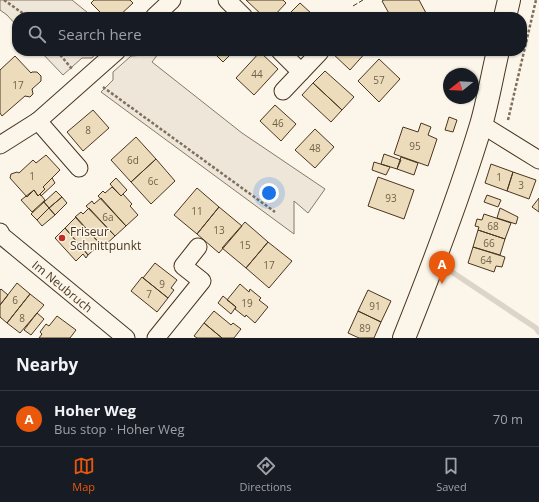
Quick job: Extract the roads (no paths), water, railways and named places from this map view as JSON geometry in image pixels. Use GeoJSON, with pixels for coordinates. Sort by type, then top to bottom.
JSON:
{"type":"FeatureCollection","features":[{"type":"Feature","properties":{"kind":"street"},"geometry":{"type":"LineString","coordinates":[[159,12],[172,0]]}},
{"type":"Feature","properties":{"kind":"street"},"geometry":{"type":"LineString","coordinates":[[227,0],[239,12]]}},
{"type":"Feature","properties":{"kind":"street"},"geometry":{"type":"LineString","coordinates":[[506,12],[509,0]]}},
{"type":"Feature","properties":{"kind":"street"},"geometry":{"type":"LineString","coordinates":[[0,145],[38,121],[111,56]]}},
{"type":"Feature","properties":{"kind":"street"},"geometry":{"type":"LineString","coordinates":[[285,56],[301,72]]}},
{"type":"Feature","properties":{"kind":"street"},"geometry":{"type":"LineString","coordinates":[[283,92],[316,56]]}},
{"type":"Feature","properties":{"kind":"street"},"geometry":{"type":"LineString","coordinates":[[404,338],[436,257],[481,124],[497,56]]}},
{"type":"Feature","properties":{"kind":"street"},"geometry":{"type":"LineString","coordinates":[[38,121],[79,168]]}},
{"type":"Feature","properties":{"kind":"street"},"geometry":{"type":"LineString","coordinates":[[481,124],[539,160]]}},
{"type":"Feature","properties":{"kind":"street","name":"Im Neubruch"},"geometry":{"type":"LineString","coordinates":[[0,232],[2,236],[126,338]]}},
{"type":"Feature","properties":{"kind":"street"},"geometry":{"type":"LineString","coordinates":[[156,338],[202,281],[183,266],[198,247]]}},
{"type":"Feature","properties":{"kind":"waterway"},"geometry":{"type":"LineString","coordinates":[[452,272],[536,328],[539,332]]}},
{"type":"Feature","properties":{"kind":"place","name":"Friseur Schnittpunkt"},"geometry":{"type":"Point","coordinates":[62,238]}},
{"type":"Feature","properties":{"kind":"place","name":"Hoher Weg"},"geometry":{"type":"Point","coordinates":[442,284]}}]}
